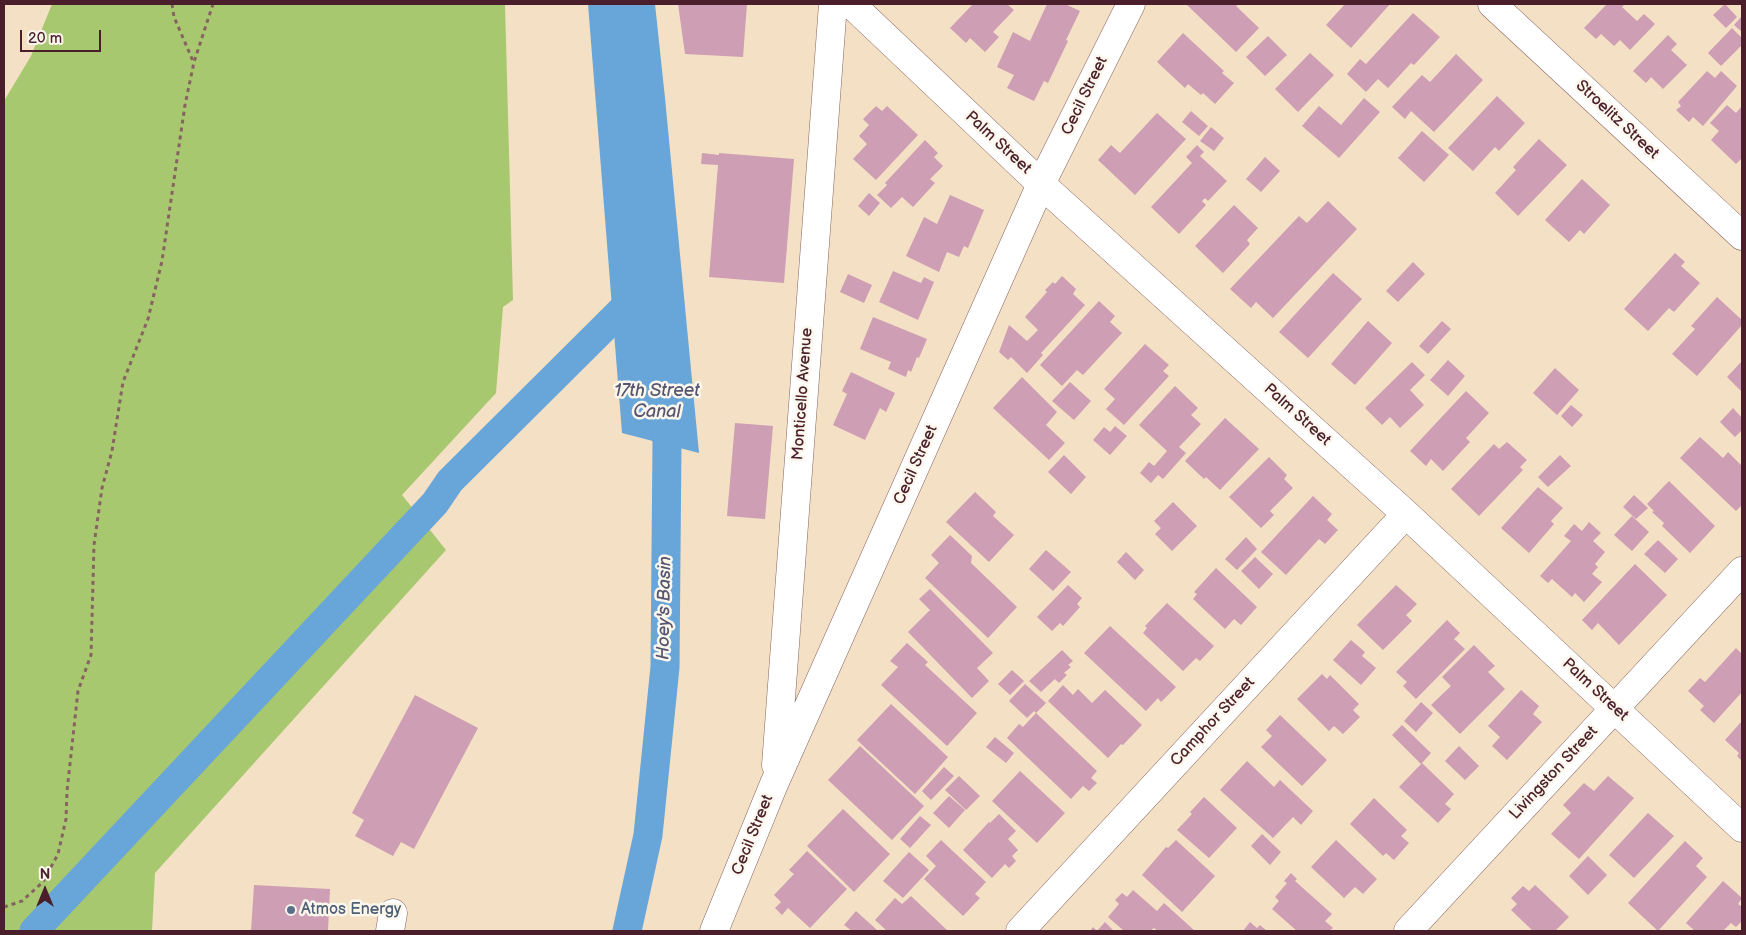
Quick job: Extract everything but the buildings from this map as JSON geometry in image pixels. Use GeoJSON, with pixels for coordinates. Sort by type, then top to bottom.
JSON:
{"type":"FeatureCollection","features":[{"type":"Feature","properties":{"kind":"street","name":"Monticello Avenue"},"geometry":{"type":"LineString","coordinates":[[774,784],[833,4]]}},
{"type":"Feature","properties":{"kind":"street","name":"Palm Street"},"geometry":{"type":"LineString","coordinates":[[851,4],[1041,184],[1406,514],[1742,828]]}},
{"type":"Feature","properties":{"kind":"street","name":"Cecil Street"},"geometry":{"type":"LineString","coordinates":[[714,931],[774,784],[1041,184],[1131,4]]}},
{"type":"Feature","properties":{"kind":"street","name":"Stroelitz Street"},"geometry":{"type":"LineString","coordinates":[[1492,4],[1742,236]]}},
{"type":"Feature","properties":{"kind":"street","name":"Camphor Street"},"geometry":{"type":"LineString","coordinates":[[1020,931],[1406,514]]}},
{"type":"Feature","properties":{"kind":"street","name":"Livingston Street"},"geometry":{"type":"LineString","coordinates":[[1408,931],[1742,571]]}},
{"type":"Feature","properties":{"kind":"path"},"geometry":{"type":"LineString","coordinates":[[172,4],[174,17],[194,62]]}},
{"type":"Feature","properties":{"kind":"path"},"geometry":{"type":"LineString","coordinates":[[4,907],[22,901],[44,882],[58,854],[66,819],[67,791],[78,691],[91,655],[94,545],[102,488],[112,450],[123,382],[148,319],[162,262],[194,62],[213,4]]}},
{"type":"Feature","properties":{"kind":"green space"},"geometry":{"type":"Polygon","coordinates":[[[52,4],[505,4],[513,300],[503,307],[496,393],[402,495],[446,550],[155,873],[152,931],[4,931],[4,101],[31,56],[52,4]]]}},
{"type":"Feature","properties":{"kind":"water","name":"17th Street Canal"},"geometry":{"type":"Polygon","coordinates":[[[588,4],[655,4],[699,453],[622,433],[588,4]]]}},
{"type":"Feature","properties":{"kind":"waterway"},"geometry":{"type":"LineString","coordinates":[[34,931],[435,503],[450,481],[641,291]]}},
{"type":"Feature","properties":{"kind":"waterway","name":"Hoey's Basin"},"geometry":{"type":"LineString","coordinates":[[627,931],[648,835],[665,667],[667,442],[663,406]]}},
{"type":"Feature","properties":{"kind":"place","name":"Atmos Energy"},"geometry":{"type":"Point","coordinates":[291,910]}}]}
